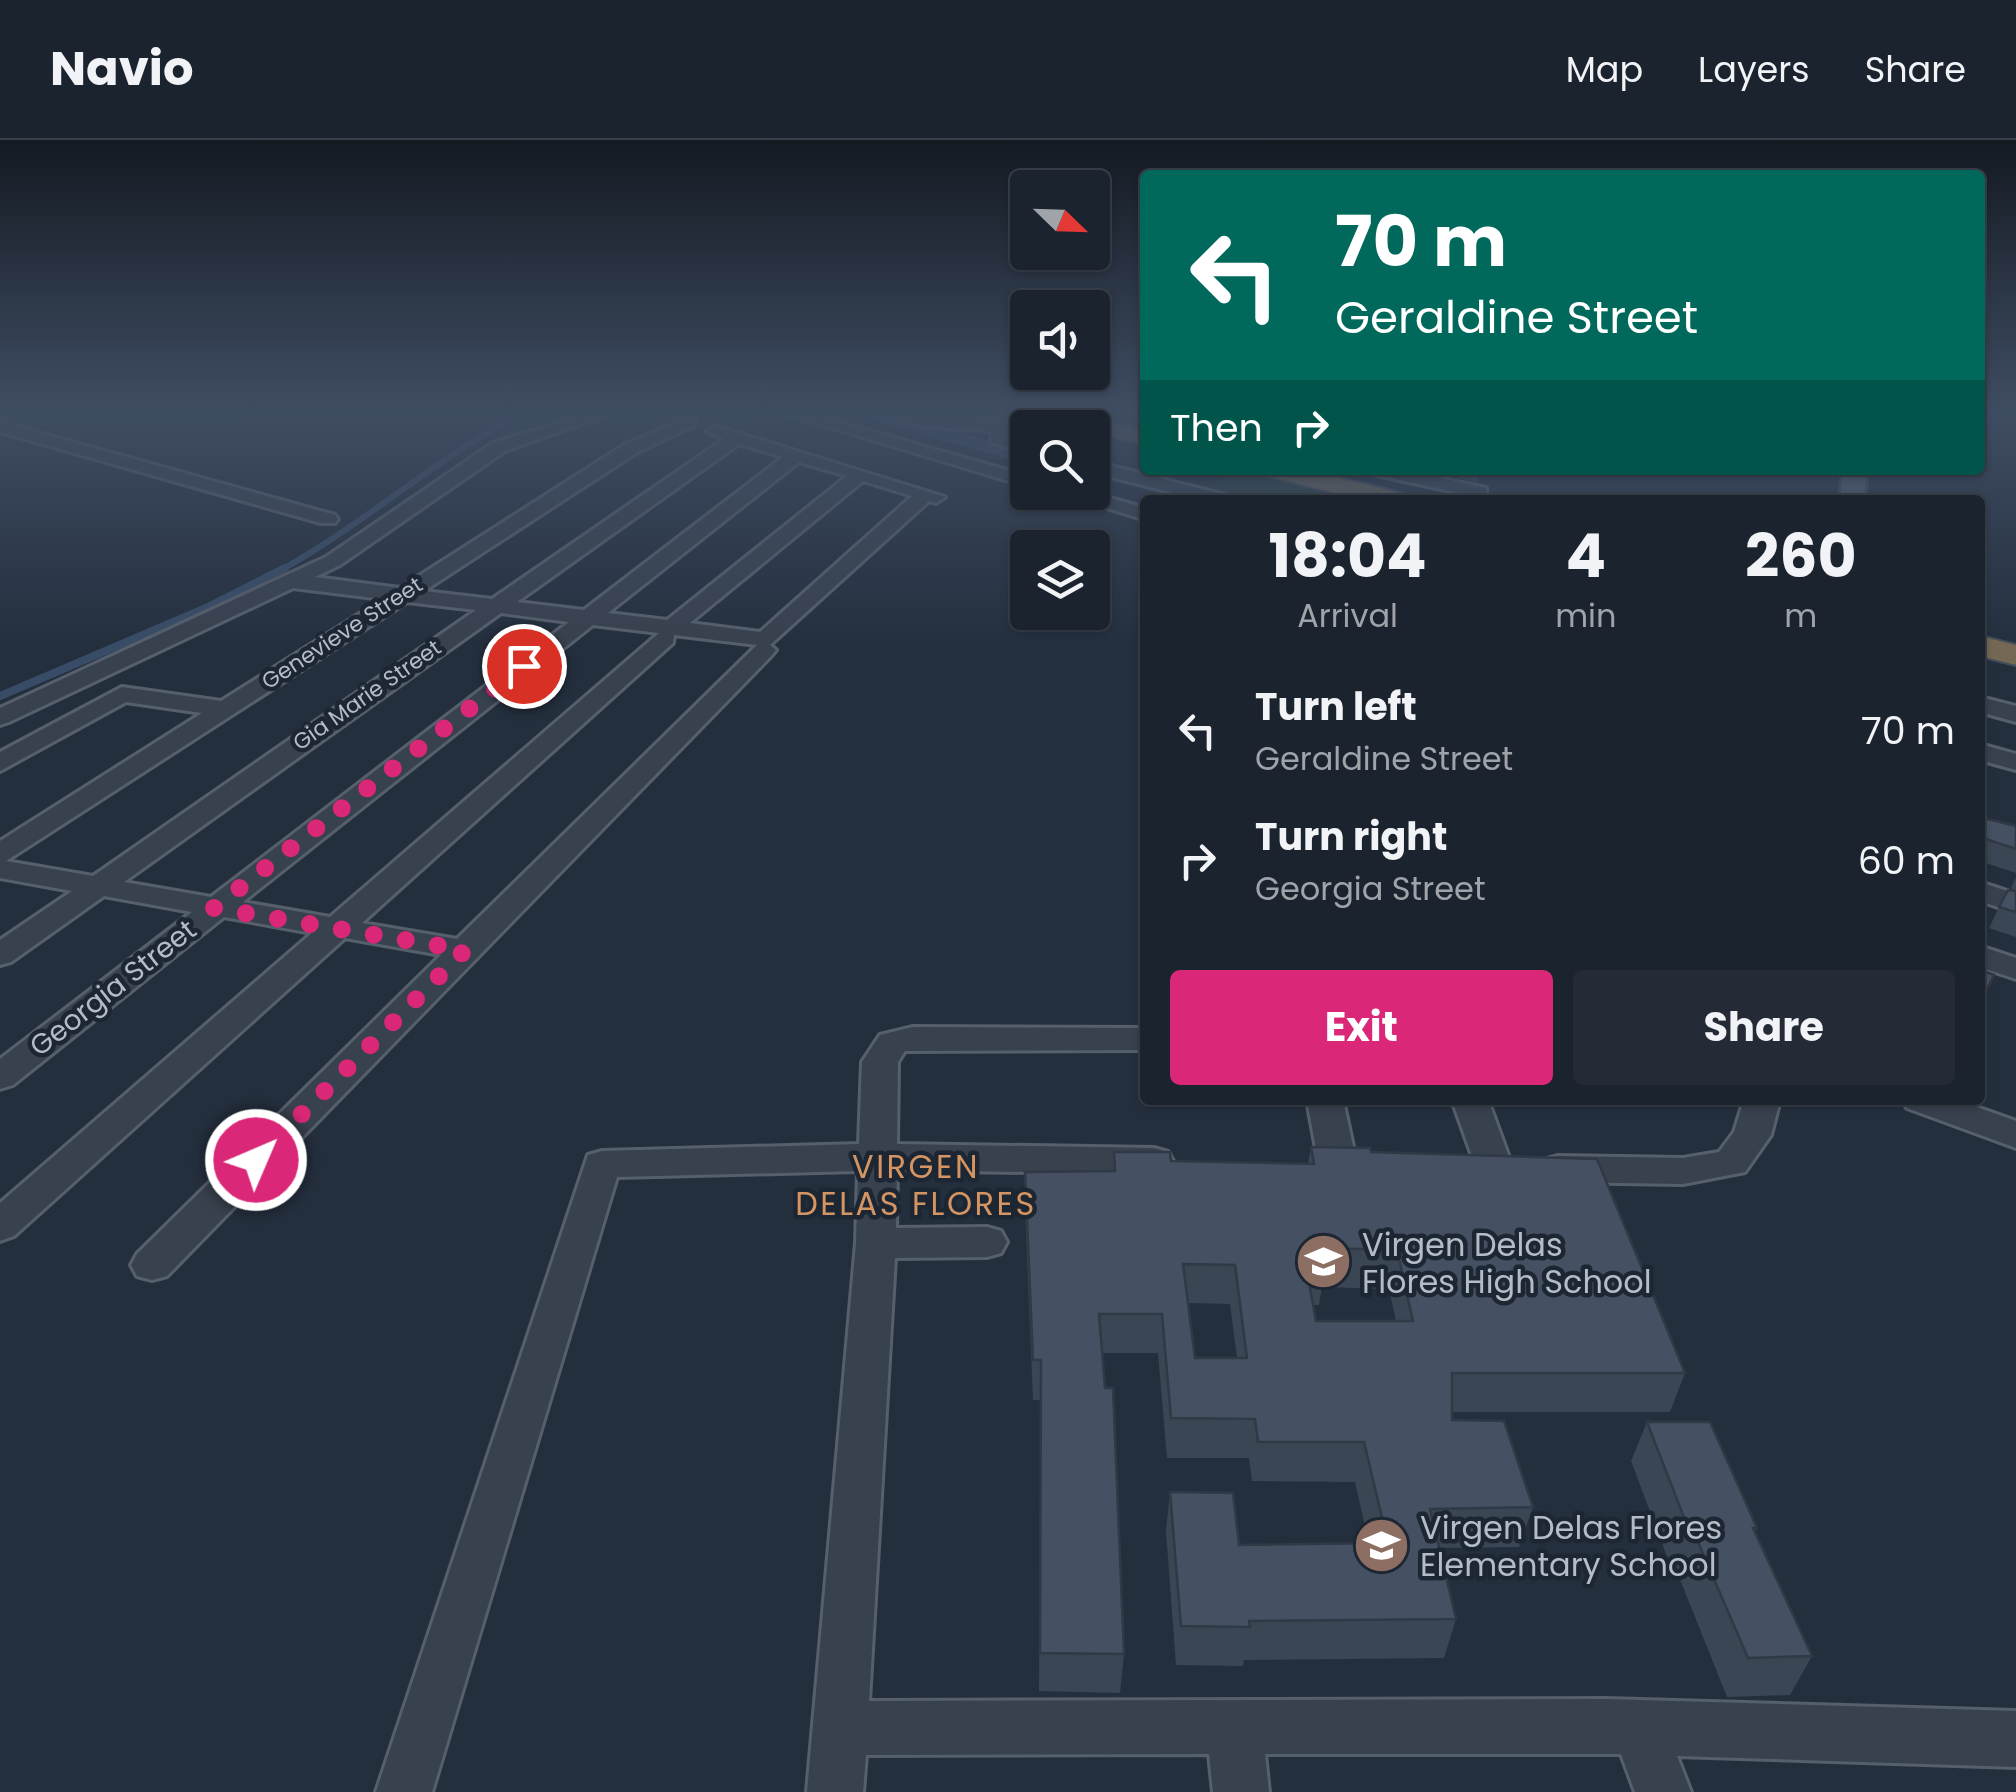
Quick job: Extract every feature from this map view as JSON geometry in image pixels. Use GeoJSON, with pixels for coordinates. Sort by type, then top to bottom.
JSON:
{"type":"FeatureCollection","features":[{"type":"Feature","properties":{"kind":"highway"},"geometry":{"type":"LineString","coordinates":[[1985,647],[2016,655]]}},
{"type":"Feature","properties":{"kind":"street"},"geometry":{"type":"LineString","coordinates":[[225,490],[328,519]]}},
{"type":"Feature","properties":{"kind":"street"},"geometry":{"type":"LineString","coordinates":[[0,716],[333,561],[436,490]]}},
{"type":"Feature","properties":{"kind":"street","name":"Genevieve Street"},"geometry":{"type":"LineString","coordinates":[[0,854],[565,490]]}},
{"type":"Feature","properties":{"kind":"street","name":"Gia Marie Street"},"geometry":{"type":"LineString","coordinates":[[0,955],[661,490]]}},
{"type":"Feature","properties":{"kind":"street","name":"Georgia Street"},"geometry":{"type":"LineString","coordinates":[[0,1077],[751,490]]}},
{"type":"Feature","properties":{"kind":"street"},"geometry":{"type":"LineString","coordinates":[[0,1226],[668,633],[841,490]]}},
{"type":"Feature","properties":{"kind":"street"},"geometry":{"type":"LineString","coordinates":[[152,1265],[765,644],[930,496],[909,490]]}},
{"type":"Feature","properties":{"kind":"street"},"geometry":{"type":"LineString","coordinates":[[1110,504],[1140,513]]}},
{"type":"Feature","properties":{"kind":"street"},"geometry":{"type":"LineString","coordinates":[[292,581],[586,617],[668,633],[765,644]]}},
{"type":"Feature","properties":{"kind":"street"},"geometry":{"type":"LineString","coordinates":[[0,764],[122,694],[224,709]]}},
{"type":"Feature","properties":{"kind":"street"},"geometry":{"type":"LineString","coordinates":[[1985,705],[2016,714]]}},
{"type":"Feature","properties":{"kind":"street"},"geometry":{"type":"LineString","coordinates":[[1985,753],[2016,762]]}},
{"type":"Feature","properties":{"kind":"street"},"geometry":{"type":"LineString","coordinates":[[0,870],[465,950]]}},
{"type":"Feature","properties":{"kind":"street"},"geometry":{"type":"LineString","coordinates":[[1985,894],[2016,904]]}},
{"type":"Feature","properties":{"kind":"street"},"geometry":{"type":"LineString","coordinates":[[1985,958],[2016,969]]}},
{"type":"Feature","properties":{"kind":"street"},"geometry":{"type":"LineString","coordinates":[[834,1792],[876,1243],[880,1062],[892,1043],[913,1038],[1140,1039]]}},
{"type":"Feature","properties":{"kind":"street"},"geometry":{"type":"LineString","coordinates":[[1326,1105],[1338,1165]]}},
{"type":"Feature","properties":{"kind":"street"},"geometry":{"type":"LineString","coordinates":[[1470,1105],[1476,1170],[1683,1171],[1730,1163],[1752,1135],[1761,1105]]}},
{"type":"Feature","properties":{"kind":"street"},"geometry":{"type":"LineString","coordinates":[[1934,1105],[2016,1135]]}},
{"type":"Feature","properties":{"kind":"street"},"geometry":{"type":"LineString","coordinates":[[404,1792],[602,1164],[878,1157],[1203,1162]]}},
{"type":"Feature","properties":{"kind":"street"},"geometry":{"type":"LineString","coordinates":[[876,1243],[988,1242]]}},
{"type":"Feature","properties":{"kind":"street"},"geometry":{"type":"LineString","coordinates":[[841,1728],[1638,1727],[2016,1739]]}},
{"type":"Feature","properties":{"kind":"street"},"geometry":{"type":"LineString","coordinates":[[1638,1727],[1663,1792]]}},
{"type":"Feature","properties":{"kind":"street"},"geometry":{"type":"LineString","coordinates":[[1234,1729],[1242,1792]]}},
{"type":"Feature","properties":{"kind":"green space"},"geometry":{"type":"Polygon","coordinates":[[[1216,490],[1319,490],[1338,495],[1235,495],[1216,490]]]}},
{"type":"Feature","properties":{"kind":"building"},"geometry":{"type":"Polygon","coordinates":[[[1985,816],[2016,826],[2016,849],[1985,839],[1985,816]]]}},
{"type":"Feature","properties":{"kind":"building"},"geometry":{"type":"Polygon","coordinates":[[[2008,890],[2016,891],[2016,912],[1999,907],[2008,890]]]}},
{"type":"Feature","properties":{"kind":"building"},"geometry":{"type":"Polygon","coordinates":[[[1985,972],[1994,975],[1985,994],[1985,972]]]}},
{"type":"Feature","properties":{"kind":"building"},"geometry":{"type":"Polygon","coordinates":[[[1311,1147],[1597,1159],[1685,1373],[1452,1373],[1452,1420],[1504,1421],[1533,1507],[1430,1509],[1456,1619],[1249,1621],[1250,1627],[1181,1626],[1170,1492],[1233,1493],[1239,1545],[1388,1543],[1364,1442],[1258,1442],[1255,1419],[1171,1418],[1162,1314],[1099,1314],[1105,1388],[1113,1388],[1124,1654],[1040,1653],[1041,1360],[1033,1360],[1025,1172],[1115,1171],[1114,1152],[1170,1152],[1171,1161],[1314,1164],[1311,1147]],[[1322,1248],[1326,1266],[1306,1266],[1316,1321],[1413,1321],[1397,1250],[1322,1248]],[[1183,1264],[1195,1358],[1247,1358],[1235,1265],[1183,1264]]]}},
{"type":"Feature","properties":{"kind":"building"},"geometry":{"type":"Polygon","coordinates":[[[1647,1422],[1710,1422],[1812,1656],[1748,1658],[1692,1528],[1688,1528],[1647,1422]]]}},
{"type":"Feature","properties":{"kind":"waterway"},"geometry":{"type":"LineString","coordinates":[[281,570],[402,490]]}},
{"type":"Feature","properties":{"kind":"waterway"},"geometry":{"type":"LineString","coordinates":[[0,696],[206,608],[285,568]]}},
{"type":"Feature","properties":{"kind":"place","name":"Virgen Delas Flores High School"},"geometry":{"type":"Point","coordinates":[1323,1262]}},
{"type":"Feature","properties":{"kind":"place","name":"Virgen Delas Flores Elementary School"},"geometry":{"type":"Point","coordinates":[1381,1545]}},
{"type":"Feature","properties":{"kind":"district","name":"VIRGEN DELAS FLORES"},"geometry":{"type":"Point","coordinates":[916,1184]}},
{"type":"Feature","properties":{"kind":"route"},"geometry":{"type":"LineString","coordinates":[[256,1160],[465,950],[214,908],[524,666]]}}]}
